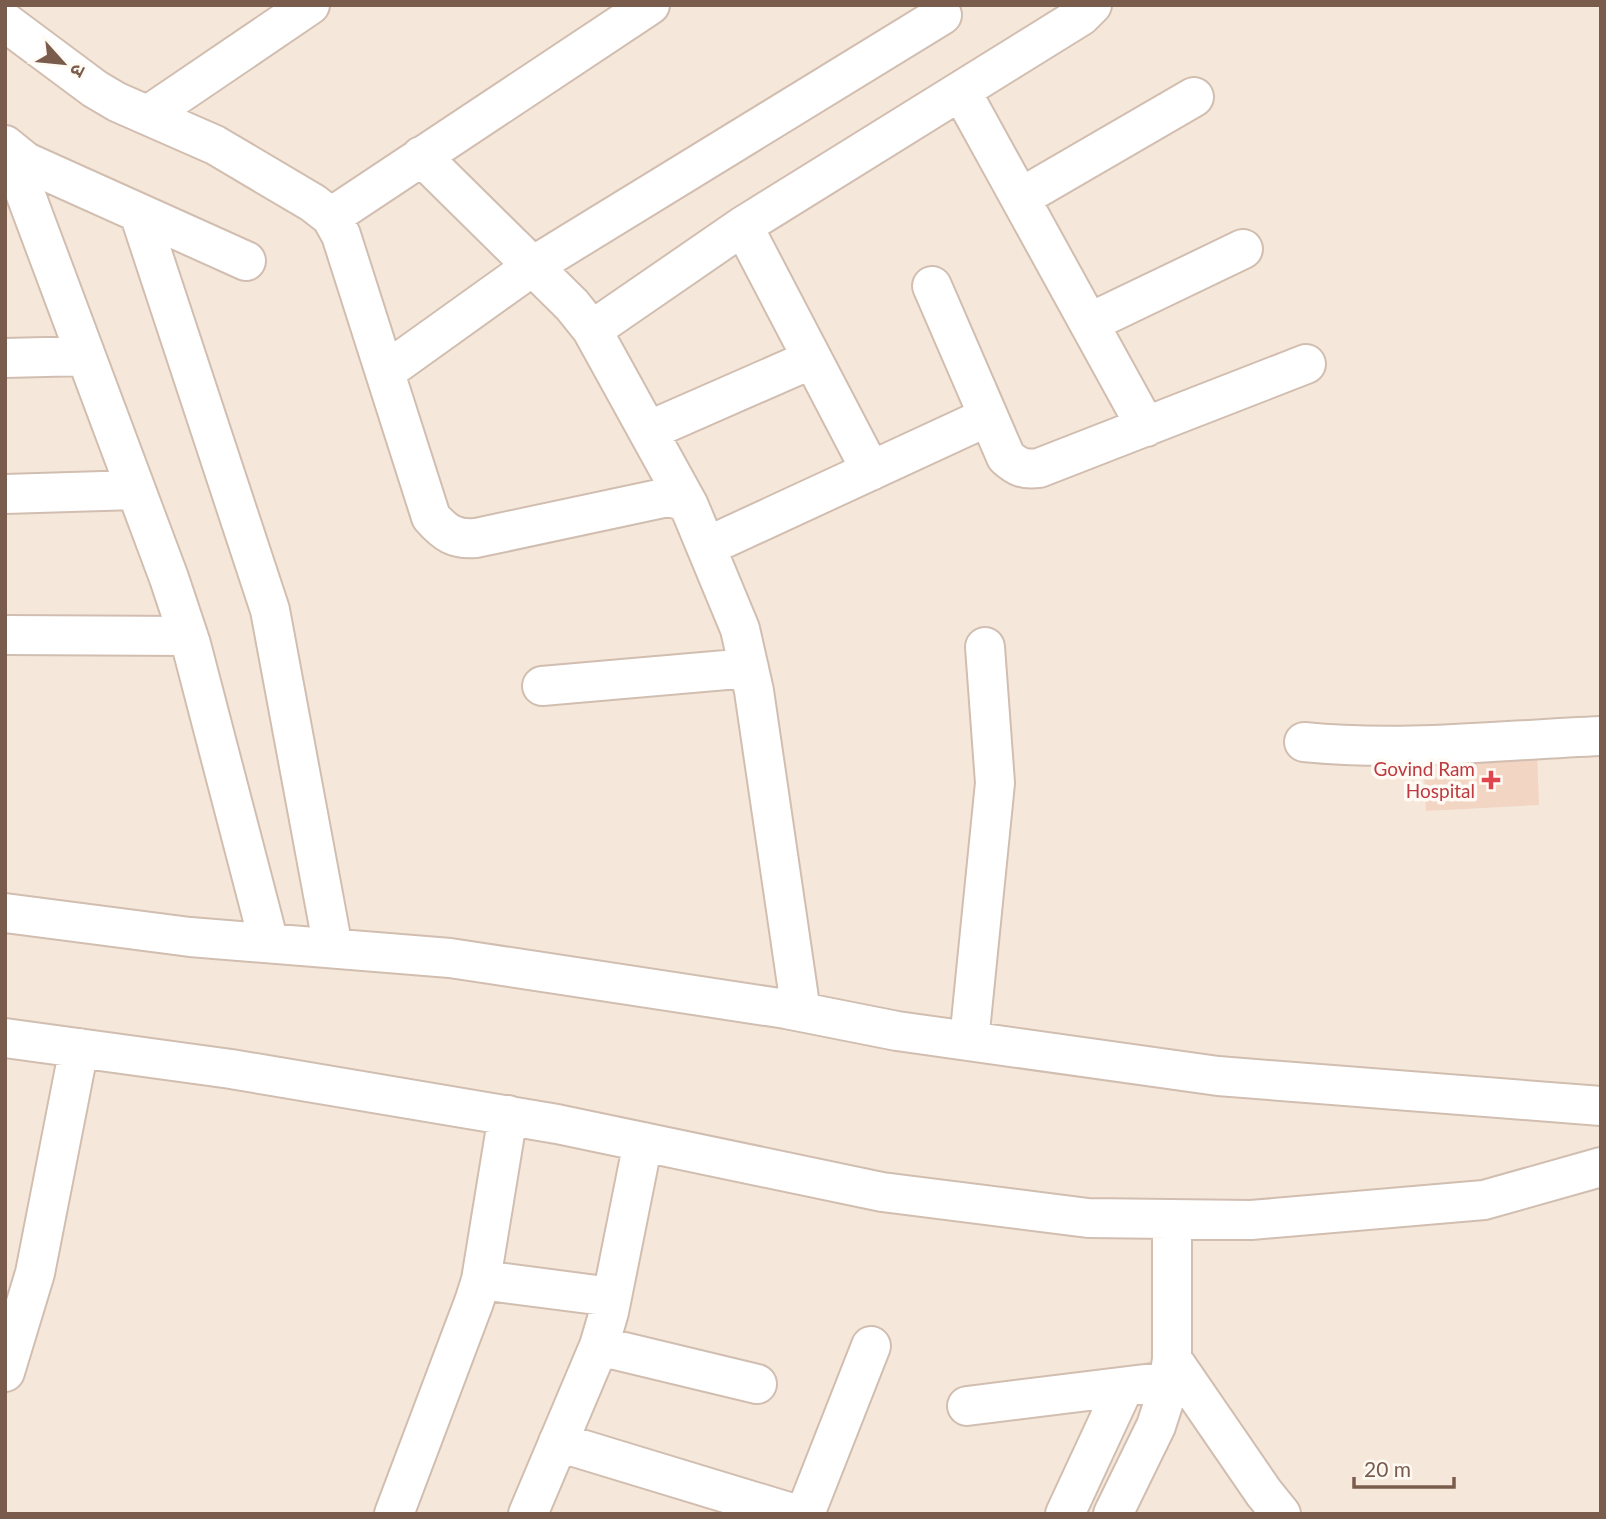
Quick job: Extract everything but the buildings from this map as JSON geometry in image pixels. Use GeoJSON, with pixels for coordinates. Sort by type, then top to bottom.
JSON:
{"type":"FeatureCollection","features":[{"type":"Feature","properties":{"kind":"street"},"geometry":{"type":"LineString","coordinates":[[148,115],[310,5]]}},
{"type":"Feature","properties":{"kind":"street"},"geometry":{"type":"LineString","coordinates":[[331,216],[650,5]]}},
{"type":"Feature","properties":{"kind":"street"},"geometry":{"type":"LineString","coordinates":[[592,330],[743,226],[1081,16],[1092,5]]}},
{"type":"Feature","properties":{"kind":"street"},"geometry":{"type":"LineString","coordinates":[[384,372],[533,266],[942,15]]}},
{"type":"Feature","properties":{"kind":"street"},"geometry":{"type":"LineString","coordinates":[[5,22],[95,89],[215,145],[331,216],[341,235],[431,517],[445,533],[462,539],[476,538],[668,497],[690,506]]}},
{"type":"Feature","properties":{"kind":"street"},"geometry":{"type":"LineString","coordinates":[[961,91],[1146,426]]}},
{"type":"Feature","properties":{"kind":"street"},"geometry":{"type":"LineString","coordinates":[[1020,198],[1194,97]]}},
{"type":"Feature","properties":{"kind":"street"},"geometry":{"type":"LineString","coordinates":[[7,147],[26,162],[246,261]]}},
{"type":"Feature","properties":{"kind":"street"},"geometry":{"type":"LineString","coordinates":[[7,147],[20,218],[86,356],[188,636],[269,943]]}},
{"type":"Feature","properties":{"kind":"street"},"geometry":{"type":"LineString","coordinates":[[422,156],[572,305],[592,330],[690,506],[708,546],[740,629],[749,668],[801,1012]]}},
{"type":"Feature","properties":{"kind":"street"},"geometry":{"type":"LineString","coordinates":[[139,213],[270,610],[333,948]]}},
{"type":"Feature","properties":{"kind":"street"},"geometry":{"type":"LineString","coordinates":[[743,226],[871,471]]}},
{"type":"Feature","properties":{"kind":"street"},"geometry":{"type":"LineString","coordinates":[[1089,323],[1243,249]]}},
{"type":"Feature","properties":{"kind":"street"},"geometry":{"type":"LineString","coordinates":[[932,286],[1006,457],[1016,467],[1027,470],[1306,364]]}},
{"type":"Feature","properties":{"kind":"street"},"geometry":{"type":"LineString","coordinates":[[5,358],[86,356]]}},
{"type":"Feature","properties":{"kind":"street"},"geometry":{"type":"LineString","coordinates":[[648,432],[812,359]]}},
{"type":"Feature","properties":{"kind":"street"},"geometry":{"type":"LineString","coordinates":[[708,546],[987,417]]}},
{"type":"Feature","properties":{"kind":"street"},"geometry":{"type":"LineString","coordinates":[[5,495],[136,490]]}},
{"type":"Feature","properties":{"kind":"street"},"geometry":{"type":"LineString","coordinates":[[5,635],[188,636]]}},
{"type":"Feature","properties":{"kind":"street"},"geometry":{"type":"LineString","coordinates":[[969,1041],[995,783],[985,647]]}},
{"type":"Feature","properties":{"kind":"street"},"geometry":{"type":"LineString","coordinates":[[542,685],[749,668]]}},
{"type":"Feature","properties":{"kind":"street"},"geometry":{"type":"LineString","coordinates":[[1304,742],[1343,746],[1387,746],[1601,736]]}},
{"type":"Feature","properties":{"kind":"street"},"geometry":{"type":"LineString","coordinates":[[5,913],[190,937],[450,958],[801,1012],[897,1031],[1218,1076],[1601,1106]]}},
{"type":"Feature","properties":{"kind":"street"},"geometry":{"type":"LineString","coordinates":[[5,1038],[231,1069],[508,1115],[882,1192],[1088,1218],[1251,1220],[1483,1200],[1601,1167]]}},
{"type":"Feature","properties":{"kind":"street"},"geometry":{"type":"LineString","coordinates":[[5,1372],[17,1296],[35,1273],[79,1048]]}},
{"type":"Feature","properties":{"kind":"street"},"geometry":{"type":"LineString","coordinates":[[394,1514],[481,1280],[508,1115]]}},
{"type":"Feature","properties":{"kind":"street"},"geometry":{"type":"LineString","coordinates":[[528,1514],[599,1346],[612,1297],[643,1142]]}},
{"type":"Feature","properties":{"kind":"street"},"geometry":{"type":"LineString","coordinates":[[1113,1514],[1156,1426],[1170,1370],[1172,1219]]}},
{"type":"Feature","properties":{"kind":"street"},"geometry":{"type":"LineString","coordinates":[[481,1280],[612,1297]]}},
{"type":"Feature","properties":{"kind":"street"},"geometry":{"type":"LineString","coordinates":[[599,1346],[757,1384]]}},
{"type":"Feature","properties":{"kind":"street"},"geometry":{"type":"LineString","coordinates":[[805,1514],[872,1346]]}},
{"type":"Feature","properties":{"kind":"street"},"geometry":{"type":"LineString","coordinates":[[967,1406],[1124,1387],[1170,1370]]}},
{"type":"Feature","properties":{"kind":"street"},"geometry":{"type":"LineString","coordinates":[[1170,1370],[1281,1514]]}},
{"type":"Feature","properties":{"kind":"street"},"geometry":{"type":"LineString","coordinates":[[1065,1514],[1124,1387]]}},
{"type":"Feature","properties":{"kind":"street"},"geometry":{"type":"LineString","coordinates":[[558,1442],[795,1514]]}},
{"type":"Feature","properties":{"kind":"shaded area"},"geometry":{"type":"Polygon","coordinates":[[[5,5],[1601,5],[1601,1514],[5,1514],[5,5]]]}},
{"type":"Feature","properties":{"kind":"place","name":"Govind Ram Hospital"},"geometry":{"type":"Point","coordinates":[1491,780]}}]}
